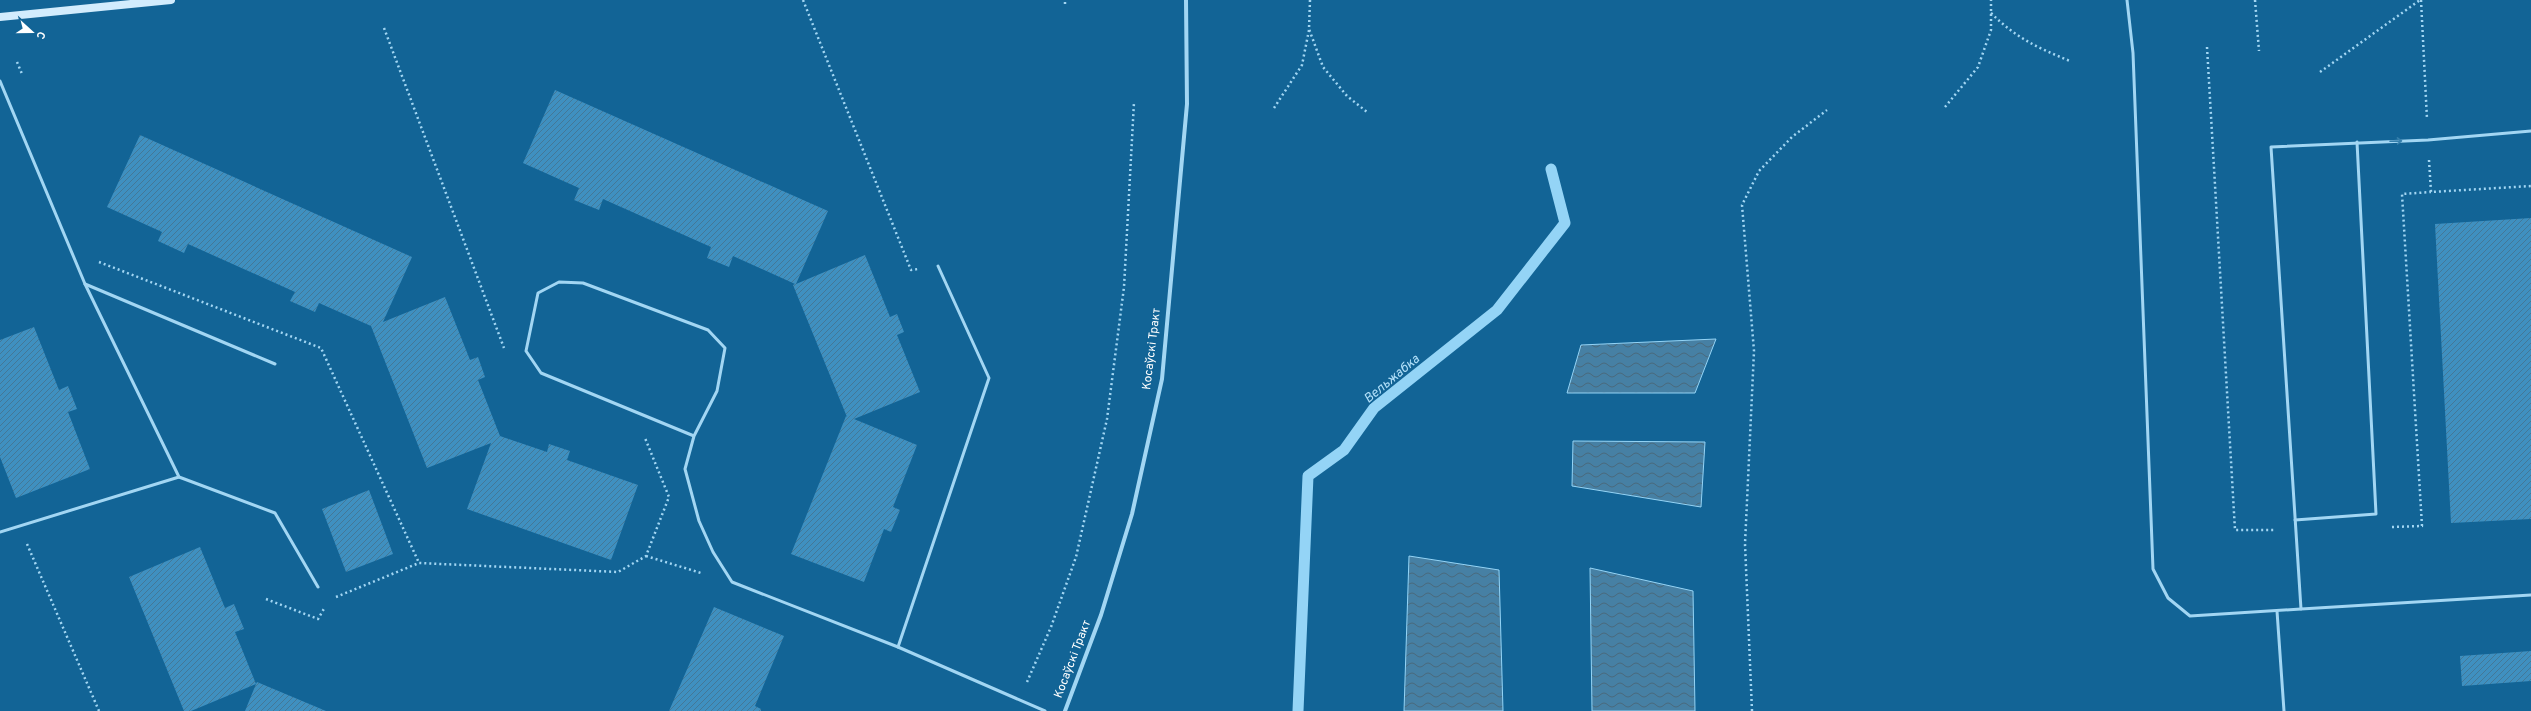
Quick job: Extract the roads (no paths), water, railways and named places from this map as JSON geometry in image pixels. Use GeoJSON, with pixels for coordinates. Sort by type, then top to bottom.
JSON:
{"type":"FeatureCollection","features":[{"type":"Feature","properties":{"kind":"main road"},"geometry":{"type":"LineString","coordinates":[[0,17],[171,0]]}},
{"type":"Feature","properties":{"kind":"street","name":"Косаўскі Тракт"},"geometry":{"type":"LineString","coordinates":[[1065,711],[1101,615],[1132,514],[1162,379],[1187,104],[1186,0]]}},
{"type":"Feature","properties":{"kind":"lane"},"geometry":{"type":"LineString","coordinates":[[2128,0],[2133,53],[2153,569],[2168,598],[2190,616],[2531,595]]}},
{"type":"Feature","properties":{"kind":"lane"},"geometry":{"type":"LineString","coordinates":[[0,81],[86,284],[179,477]]}},
{"type":"Feature","properties":{"kind":"lane"},"geometry":{"type":"LineString","coordinates":[[2301,609],[2272,147],[2428,140],[2531,131]]}},
{"type":"Feature","properties":{"kind":"lane"},"geometry":{"type":"LineString","coordinates":[[2295,520],[2376,514],[2357,142]]}},
{"type":"Feature","properties":{"kind":"lane"},"geometry":{"type":"LineString","coordinates":[[898,648],[989,378],[938,266]]}},
{"type":"Feature","properties":{"kind":"lane"},"geometry":{"type":"LineString","coordinates":[[694,436],[541,373],[526,351],[538,293],[559,282],[584,283],[708,330],[725,348],[717,392],[694,436],[685,469],[699,521],[713,552],[732,582],[898,648],[1045,711]]}},
{"type":"Feature","properties":{"kind":"lane"},"geometry":{"type":"LineString","coordinates":[[86,284],[275,364]]}},
{"type":"Feature","properties":{"kind":"lane"},"geometry":{"type":"LineString","coordinates":[[0,532],[179,477],[275,513],[318,587]]}},
{"type":"Feature","properties":{"kind":"lane"},"geometry":{"type":"LineString","coordinates":[[2277,611],[2284,711]]}},
{"type":"Feature","properties":{"kind":"water"},"geometry":{"type":"Polygon","coordinates":[[[1716,339],[1695,393],[1567,393],[1581,345],[1716,339]]]}},
{"type":"Feature","properties":{"kind":"water"},"geometry":{"type":"Polygon","coordinates":[[[1573,441],[1705,442],[1701,507],[1572,486],[1573,441]]]}},
{"type":"Feature","properties":{"kind":"water"},"geometry":{"type":"Polygon","coordinates":[[[1409,556],[1499,570],[1503,711],[1404,711],[1409,556]]]}},
{"type":"Feature","properties":{"kind":"water"},"geometry":{"type":"Polygon","coordinates":[[[1590,568],[1693,591],[1695,711],[1592,711],[1590,568]]]}},
{"type":"Feature","properties":{"kind":"waterway","name":"Вельжабка"},"geometry":{"type":"LineString","coordinates":[[1298,711],[1308,476],[1344,450],[1374,408],[1497,310],[1565,223],[1551,169]]}}]}
